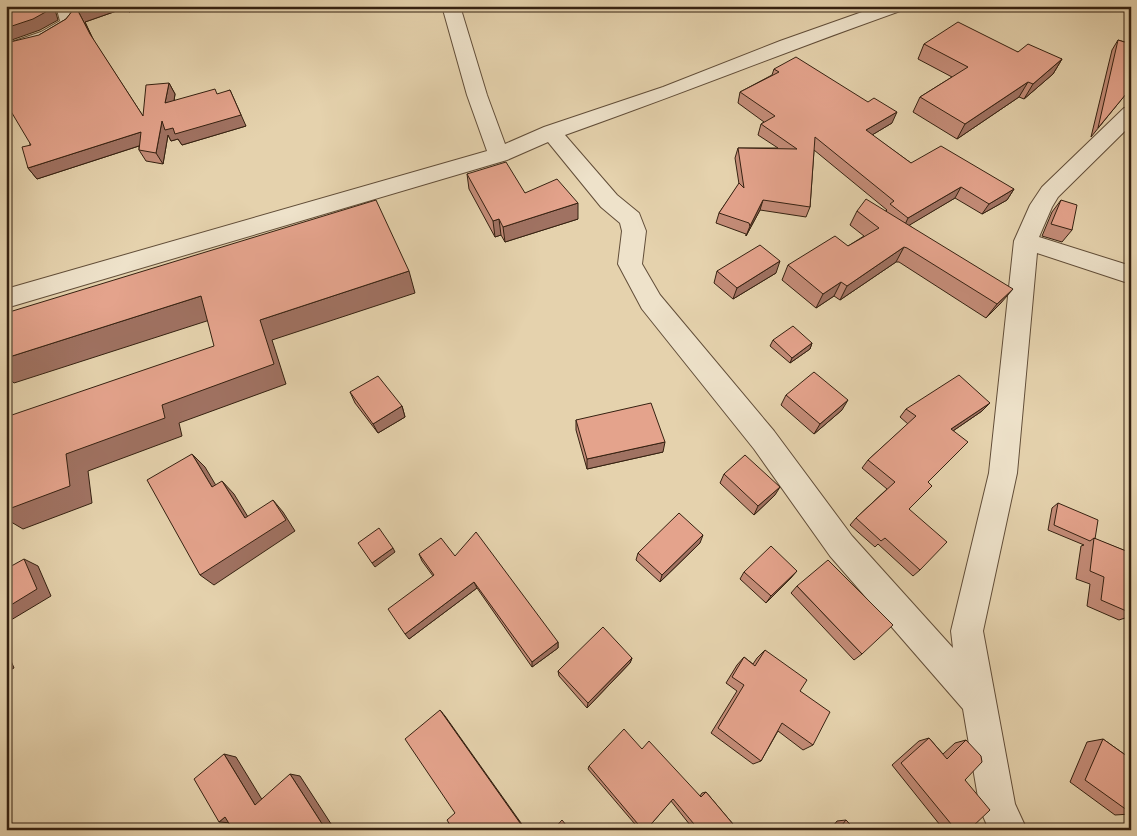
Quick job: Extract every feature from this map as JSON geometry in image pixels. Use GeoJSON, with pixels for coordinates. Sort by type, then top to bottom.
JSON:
{"type":"FeatureCollection","features":[{"type":"Feature","properties":{"kind":"street"},"geometry":{"type":"LineString","coordinates":[[6,50],[54,34],[69,22],[65,6]]}},
{"type":"Feature","properties":{"kind":"street"},"geometry":{"type":"LineString","coordinates":[[451,6],[477,95],[499,155]]}},
{"type":"Feature","properties":{"kind":"street"},"geometry":{"type":"LineString","coordinates":[[6,299],[499,155],[551,132],[897,6]]}},
{"type":"Feature","properties":{"kind":"street"},"geometry":{"type":"LineString","coordinates":[[1009,830],[998,809],[967,631],[1003,474],[1026,241],[1050,192],[1131,113]]}},
{"type":"Feature","properties":{"kind":"street"},"geometry":{"type":"LineString","coordinates":[[551,132],[609,200],[631,218],[634,231],[630,264],[652,302],[764,440],[841,546],[979,701]]}},
{"type":"Feature","properties":{"kind":"street"},"geometry":{"type":"LineString","coordinates":[[1026,241],[1131,275]]}},
{"type":"Feature","properties":{"kind":"building"},"geometry":{"type":"Polygon","coordinates":[[[6,6],[50,6],[51,9],[33,19],[6,28],[6,6]]]}},
{"type":"Feature","properties":{"kind":"building"},"geometry":{"type":"Polygon","coordinates":[[[72,6],[91,6],[78,11],[90,34],[143,116],[146,85],[169,83],[165,103],[215,89],[217,94],[230,90],[241,115],[175,134],[173,128],[165,130],[162,121],[156,153],[139,150],[141,132],[28,168],[22,147],[31,145],[6,103],[6,43],[39,35],[66,19],[73,10],[72,6]]]}},
{"type":"Feature","properties":{"kind":"building"},"geometry":{"type":"Polygon","coordinates":[[[958,22],[1018,52],[1028,44],[1062,59],[1033,84],[1028,82],[965,124],[920,97],[968,67],[924,44],[958,22]]]}},
{"type":"Feature","properties":{"kind":"building"},"geometry":{"type":"Polygon","coordinates":[[[1118,40],[1131,44],[1131,88],[1098,128],[1118,40]]]}},
{"type":"Feature","properties":{"kind":"building"},"geometry":{"type":"Polygon","coordinates":[[[796,57],[868,102],[874,98],[897,112],[866,130],[911,163],[941,146],[1014,189],[989,204],[961,187],[908,218],[890,204],[894,201],[815,137],[810,207],[763,200],[750,226],[749,223],[719,213],[739,183],[744,188],[738,148],[797,149],[761,124],[775,116],[740,92],[779,72],[774,69],[796,57]]]}},
{"type":"Feature","properties":{"kind":"building"},"geometry":{"type":"Polygon","coordinates":[[[506,162],[525,193],[557,179],[578,203],[503,227],[499,219],[493,221],[467,174],[506,162]]]}},
{"type":"Feature","properties":{"kind":"building"},"geometry":{"type":"Polygon","coordinates":[[[866,199],[1013,289],[997,304],[904,247],[847,286],[841,282],[823,294],[788,265],[835,236],[848,246],[879,228],[857,211],[866,199]]]}},
{"type":"Feature","properties":{"kind":"building"},"geometry":{"type":"Polygon","coordinates":[[[376,200],[409,271],[260,320],[274,364],[162,405],[165,418],[66,454],[70,486],[6,510],[6,417],[214,346],[201,296],[6,358],[6,313],[376,200]]]}},
{"type":"Feature","properties":{"kind":"building"},"geometry":{"type":"Polygon","coordinates":[[[1061,200],[1077,205],[1072,230],[1051,224],[1061,200]]]}},
{"type":"Feature","properties":{"kind":"building"},"geometry":{"type":"Polygon","coordinates":[[[760,245],[780,261],[737,288],[717,271],[760,245]]]}},
{"type":"Feature","properties":{"kind":"building"},"geometry":{"type":"Polygon","coordinates":[[[793,326],[812,343],[792,358],[773,340],[793,326]]]}},
{"type":"Feature","properties":{"kind":"building"},"geometry":{"type":"Polygon","coordinates":[[[814,372],[848,400],[820,424],[786,395],[814,372]]]}},
{"type":"Feature","properties":{"kind":"building"},"geometry":{"type":"Polygon","coordinates":[[[959,375],[990,403],[951,429],[968,442],[928,482],[932,486],[909,509],[947,542],[920,570],[885,538],[881,541],[856,518],[895,482],[868,460],[916,416],[906,409],[959,375]]]}},
{"type":"Feature","properties":{"kind":"building"},"geometry":{"type":"Polygon","coordinates":[[[378,376],[402,406],[373,424],[350,392],[378,376]]]}},
{"type":"Feature","properties":{"kind":"building"},"geometry":{"type":"Polygon","coordinates":[[[651,403],[665,442],[587,459],[576,420],[651,403]]]}},
{"type":"Feature","properties":{"kind":"building"},"geometry":{"type":"Polygon","coordinates":[[[192,454],[212,487],[222,481],[245,518],[273,500],[286,520],[200,575],[147,480],[192,454]]]}},
{"type":"Feature","properties":{"kind":"building"},"geometry":{"type":"Polygon","coordinates":[[[745,455],[780,487],[758,506],[724,474],[745,455]]]}},
{"type":"Feature","properties":{"kind":"building"},"geometry":{"type":"Polygon","coordinates":[[[1058,503],[1098,520],[1095,539],[1090,541],[1054,525],[1058,503]]]}},
{"type":"Feature","properties":{"kind":"building"},"geometry":{"type":"Polygon","coordinates":[[[679,513],[703,535],[662,575],[638,553],[679,513]]]}},
{"type":"Feature","properties":{"kind":"building"},"geometry":{"type":"Polygon","coordinates":[[[379,528],[393,548],[372,563],[358,543],[379,528]]]}},
{"type":"Feature","properties":{"kind":"building"},"geometry":{"type":"Polygon","coordinates":[[[476,532],[558,642],[532,662],[474,582],[405,634],[388,609],[434,575],[419,554],[441,538],[455,556],[476,532]]]}},
{"type":"Feature","properties":{"kind":"building"},"geometry":{"type":"Polygon","coordinates":[[[1094,538],[1131,553],[1131,613],[1101,600],[1104,577],[1090,571],[1094,538]]]}},
{"type":"Feature","properties":{"kind":"building"},"geometry":{"type":"Polygon","coordinates":[[[771,546],[797,571],[771,596],[744,572],[771,546]]]}},
{"type":"Feature","properties":{"kind":"building"},"geometry":{"type":"Polygon","coordinates":[[[24,559],[37,589],[6,608],[6,569],[24,559]]]}},
{"type":"Feature","properties":{"kind":"building"},"geometry":{"type":"Polygon","coordinates":[[[828,560],[893,625],[862,654],[797,586],[828,560]]]}},
{"type":"Feature","properties":{"kind":"building"},"geometry":{"type":"Polygon","coordinates":[[[603,627],[632,658],[588,703],[558,671],[603,627]]]}},
{"type":"Feature","properties":{"kind":"building"},"geometry":{"type":"Polygon","coordinates":[[[765,650],[807,680],[800,691],[830,712],[813,745],[782,723],[761,761],[718,728],[744,685],[732,677],[744,657],[755,666],[765,650]]]}},
{"type":"Feature","properties":{"kind":"building"},"geometry":{"type":"Polygon","coordinates":[[[440,710],[525,830],[453,830],[447,820],[455,813],[405,739],[440,710]]]}},
{"type":"Feature","properties":{"kind":"building"},"geometry":{"type":"Polygon","coordinates":[[[624,729],[642,749],[649,741],[701,797],[706,792],[738,830],[699,830],[673,799],[646,830],[643,830],[589,766],[624,729]]]}},
{"type":"Feature","properties":{"kind":"building"},"geometry":{"type":"Polygon","coordinates":[[[929,738],[947,759],[966,740],[981,756],[982,762],[965,780],[990,810],[969,830],[956,830],[901,763],[929,738]]]}},
{"type":"Feature","properties":{"kind":"building"},"geometry":{"type":"Polygon","coordinates":[[[1103,739],[1131,759],[1131,813],[1085,780],[1103,739]]]}},
{"type":"Feature","properties":{"kind":"building"},"geometry":{"type":"Polygon","coordinates":[[[224,754],[255,805],[290,774],[326,830],[233,830],[225,817],[219,822],[194,779],[224,754]]]}},
{"type":"Feature","properties":{"kind":"building"},"geometry":{"type":"Polygon","coordinates":[[[562,820],[570,830],[553,830],[562,820]]]}},
{"type":"Feature","properties":{"kind":"building"},"geometry":{"type":"Polygon","coordinates":[[[846,820],[855,830],[838,830],[846,820]]]}}]}
